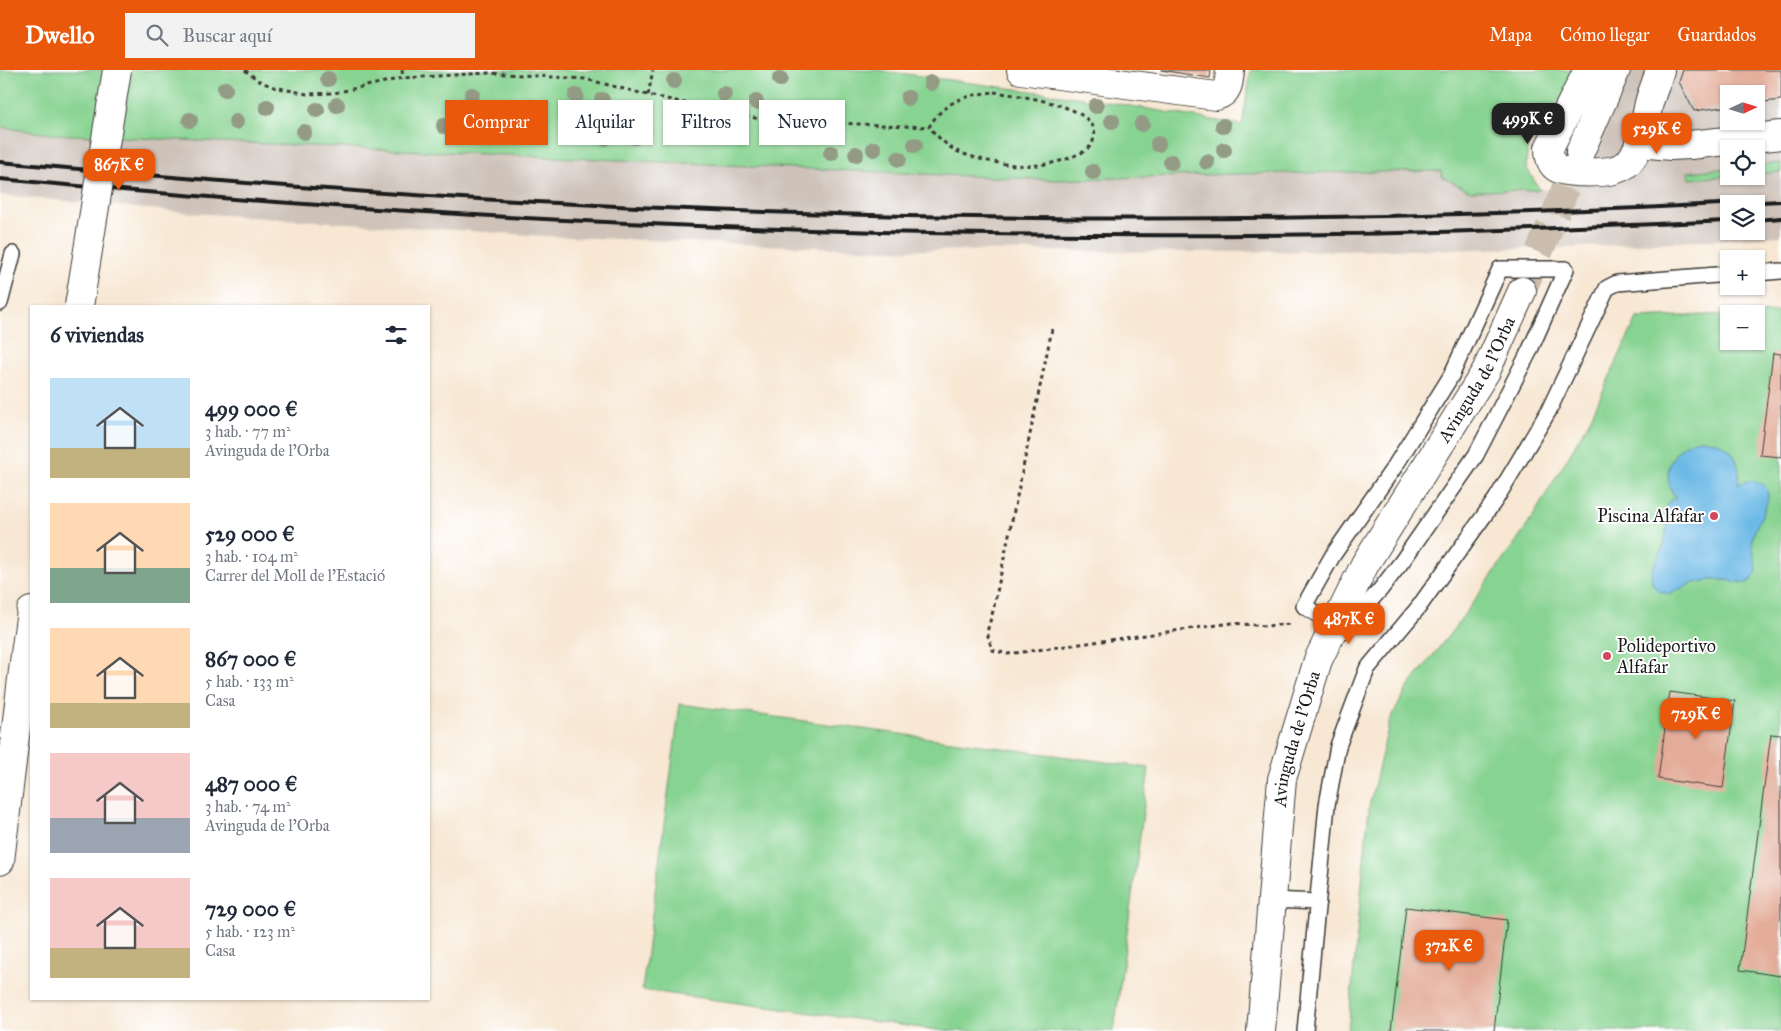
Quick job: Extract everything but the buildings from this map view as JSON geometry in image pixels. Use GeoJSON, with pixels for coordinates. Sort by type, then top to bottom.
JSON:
{"type":"FeatureCollection","features":[{"type":"Feature","properties":{"kind":"street"},"geometry":{"type":"LineString","coordinates":[[79,305],[117,70]]}},
{"type":"Feature","properties":{"kind":"street"},"geometry":{"type":"LineString","coordinates":[[1030,71],[1216,96],[1225,92],[1228,87],[1230,70]]}},
{"type":"Feature","properties":{"kind":"street"},"geometry":{"type":"LineString","coordinates":[[1588,70],[1549,148],[1553,165],[1562,171],[1586,162],[1613,171],[1626,165],[1639,143],[1660,70]]}},
{"type":"Feature","properties":{"kind":"street"},"geometry":{"type":"LineString","coordinates":[[1586,162],[1616,70]]}},
{"type":"Feature","properties":{"kind":"street"},"geometry":{"type":"LineString","coordinates":[[1639,143],[1671,146],[1690,145],[1781,135]]}},
{"type":"Feature","properties":{"kind":"street","name":"Avinguda de l'Orba"},"geometry":{"type":"LineString","coordinates":[[1261,1031],[1282,779],[1318,660],[1365,564],[1486,371],[1522,291]]}},
{"type":"Feature","properties":{"kind":"street"},"geometry":{"type":"LineString","coordinates":[[0,861],[30,617]]}},
{"type":"Feature","properties":{"kind":"lane"},"geometry":{"type":"LineString","coordinates":[[0,303],[13,254]]}},
{"type":"Feature","properties":{"kind":"lane"},"geometry":{"type":"LineString","coordinates":[[1318,660],[1398,567],[1476,455],[1528,352],[1566,269],[1500,269],[1451,376],[1395,466],[1333,555],[1304,606],[1335,625]]}},
{"type":"Feature","properties":{"kind":"lane"},"geometry":{"type":"LineString","coordinates":[[1765,272],[1781,271]]}},
{"type":"Feature","properties":{"kind":"lane"},"geometry":{"type":"LineString","coordinates":[[1305,1031],[1327,805],[1338,746],[1367,669],[1418,608],[1496,498],[1548,412],[1608,288],[1617,282],[1720,275]]}},
{"type":"Feature","properties":{"kind":"lane"},"geometry":{"type":"LineString","coordinates":[[1272,900],[1318,902]]}},
{"type":"Feature","properties":{"kind":"path"},"geometry":{"type":"LineString","coordinates":[[245,70],[259,81],[274,87],[307,94],[334,93],[403,78],[488,73],[585,79],[648,95],[764,120],[929,127],[943,142],[960,152],[995,163],[1037,166],[1062,162],[1084,152],[1094,141],[1094,131],[1090,121],[1063,106],[1023,96],[994,92],[972,94],[955,101],[934,118],[929,127]]}},
{"type":"Feature","properties":{"kind":"path"},"geometry":{"type":"LineString","coordinates":[[402,70],[403,78]]}},
{"type":"Feature","properties":{"kind":"path"},"geometry":{"type":"LineString","coordinates":[[648,95],[653,70]]}},
{"type":"Feature","properties":{"kind":"path"},"geometry":{"type":"LineString","coordinates":[[1052,329],[987,632],[992,650],[1008,654],[1232,623],[1264,626],[1294,623]]}},
{"type":"Feature","properties":{"kind":"shaded area"},"geometry":{"type":"Polygon","coordinates":[[[1616,70],[1781,70],[1781,236],[1765,237],[1765,195],[1720,195],[1720,239],[1563,248],[1230,252],[888,250],[546,236],[192,213],[0,195],[0,127],[49,134],[1054,180],[1235,174],[1441,171],[1470,191],[1566,189],[1616,70]]]}},
{"type":"Feature","properties":{"kind":"green space"},"geometry":{"type":"Polygon","coordinates":[[[0,70],[876,70],[1090,99],[1242,125],[1251,70],[1576,70],[1565,94],[1539,125],[1528,144],[1526,167],[1540,190],[1470,191],[1442,177],[1441,171],[1235,174],[1054,180],[49,134],[0,127],[0,70]]]}},
{"type":"Feature","properties":{"kind":"green space"},"geometry":{"type":"Polygon","coordinates":[[[1781,163],[1781,172],[1765,173],[1765,164],[1781,163]]]}},
{"type":"Feature","properties":{"kind":"green space"},"geometry":{"type":"Polygon","coordinates":[[[1720,169],[1720,177],[1689,179],[1688,172],[1720,169]]]}},
{"type":"Feature","properties":{"kind":"green space","name":"Polideportivo Alfafar"},"geometry":{"type":"Polygon","coordinates":[[[1781,312],[1781,1031],[1348,1031],[1369,807],[1390,720],[1407,689],[1459,622],[1529,523],[1588,423],[1637,318],[1720,314],[1720,350],[1765,350],[1765,313],[1781,312]]]}},
{"type":"Feature","properties":{"kind":"green space"},"geometry":{"type":"Polygon","coordinates":[[[680,704],[1149,768],[1114,1031],[944,1031],[642,990],[680,704]]]}},
{"type":"Feature","properties":{"kind":"water","name":"Piscina Alfafar"},"geometry":{"type":"Polygon","coordinates":[[[1699,439],[1718,442],[1731,452],[1738,466],[1738,485],[1751,481],[1760,483],[1766,488],[1768,501],[1753,538],[1753,551],[1757,572],[1752,580],[1746,583],[1709,580],[1691,584],[1670,594],[1658,591],[1652,583],[1651,573],[1664,545],[1667,527],[1667,505],[1671,499],[1676,498],[1668,480],[1668,471],[1671,462],[1681,448],[1699,439]]]}},
{"type":"Feature","properties":{"kind":"tunnel"},"geometry":{"type":"LineString","coordinates":[[1522,291],[1580,152]]}},
{"type":"Feature","properties":{"kind":"railway"},"geometry":{"type":"LineString","coordinates":[[0,162],[429,196],[767,212],[936,216],[1274,218],[1443,215],[1781,201]]}},
{"type":"Feature","properties":{"kind":"railway"},"geometry":{"type":"LineString","coordinates":[[0,179],[167,194],[501,217],[835,231],[1170,235],[1338,234],[1484,231],[1720,221]]}},
{"type":"Feature","properties":{"kind":"railway"},"geometry":{"type":"LineString","coordinates":[[1765,219],[1781,218]]}},
{"type":"Feature","properties":{"kind":"place","name":"Piscina Alfafar"},"geometry":{"type":"Point","coordinates":[1714,516]}},
{"type":"Feature","properties":{"kind":"place","name":"Polideportivo Alfafar"},"geometry":{"type":"Point","coordinates":[1607,656]}}]}
